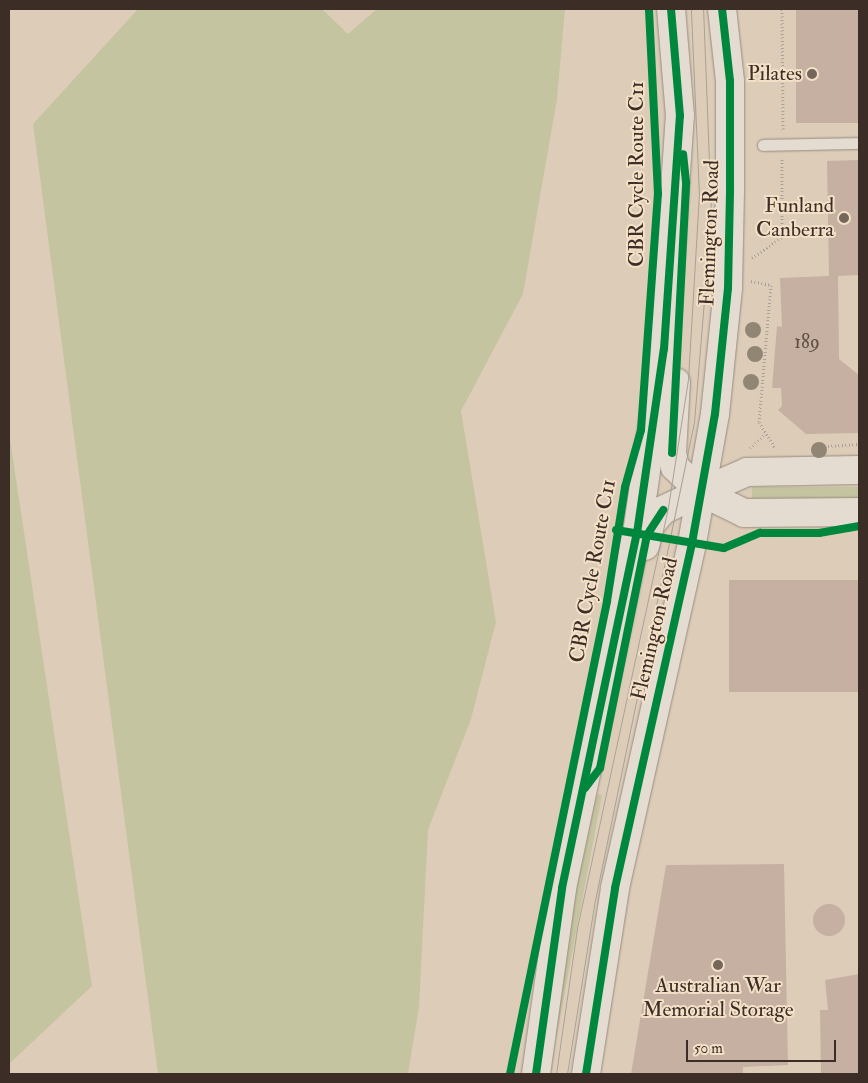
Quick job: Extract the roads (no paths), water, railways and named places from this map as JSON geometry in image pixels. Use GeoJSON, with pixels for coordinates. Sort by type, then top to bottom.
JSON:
{"type":"FeatureCollection","features":[{"type":"Feature","properties":{"kind":"main road","name":"Flemington Road"},"geometry":{"type":"LineString","coordinates":[[536,1074],[551,952],[646,483],[664,349],[680,116],[671,9]]}},
{"type":"Feature","properties":{"kind":"main road","name":"Flemington Road"},"geometry":{"type":"LineString","coordinates":[[586,1074],[614,888],[700,492],[715,414],[728,288],[730,81],[722,9]]}},
{"type":"Feature","properties":{"kind":"main road"},"geometry":{"type":"LineString","coordinates":[[680,116],[686,182],[672,453],[675,467],[700,492],[744,513],[859,512]]}},
{"type":"Feature","properties":{"kind":"main road"},"geometry":{"type":"LineString","coordinates":[[582,792],[600,768],[647,535],[668,506],[747,472],[859,470]]}},
{"type":"Feature","properties":{"kind":"lane"},"geometry":{"type":"LineString","coordinates":[[763,144],[859,143]]}},
{"type":"Feature","properties":{"kind":"tram line"},"geometry":{"type":"LineString","coordinates":[[556,1074],[577,928],[668,507],[688,379],[699,195],[691,9]]}},
{"type":"Feature","properties":{"kind":"tram line"},"geometry":{"type":"LineString","coordinates":[[567,1074],[595,900],[694,422],[711,214],[703,9]]}},
{"type":"Feature","properties":{"kind":"place","name":"Pilates"},"geometry":{"type":"Point","coordinates":[812,74]}},
{"type":"Feature","properties":{"kind":"place","name":"Funland Canberra"},"geometry":{"type":"Point","coordinates":[844,218]}},
{"type":"Feature","properties":{"kind":"place","name":"Australian War Memorial Storage"},"geometry":{"type":"Point","coordinates":[718,965]}}]}
